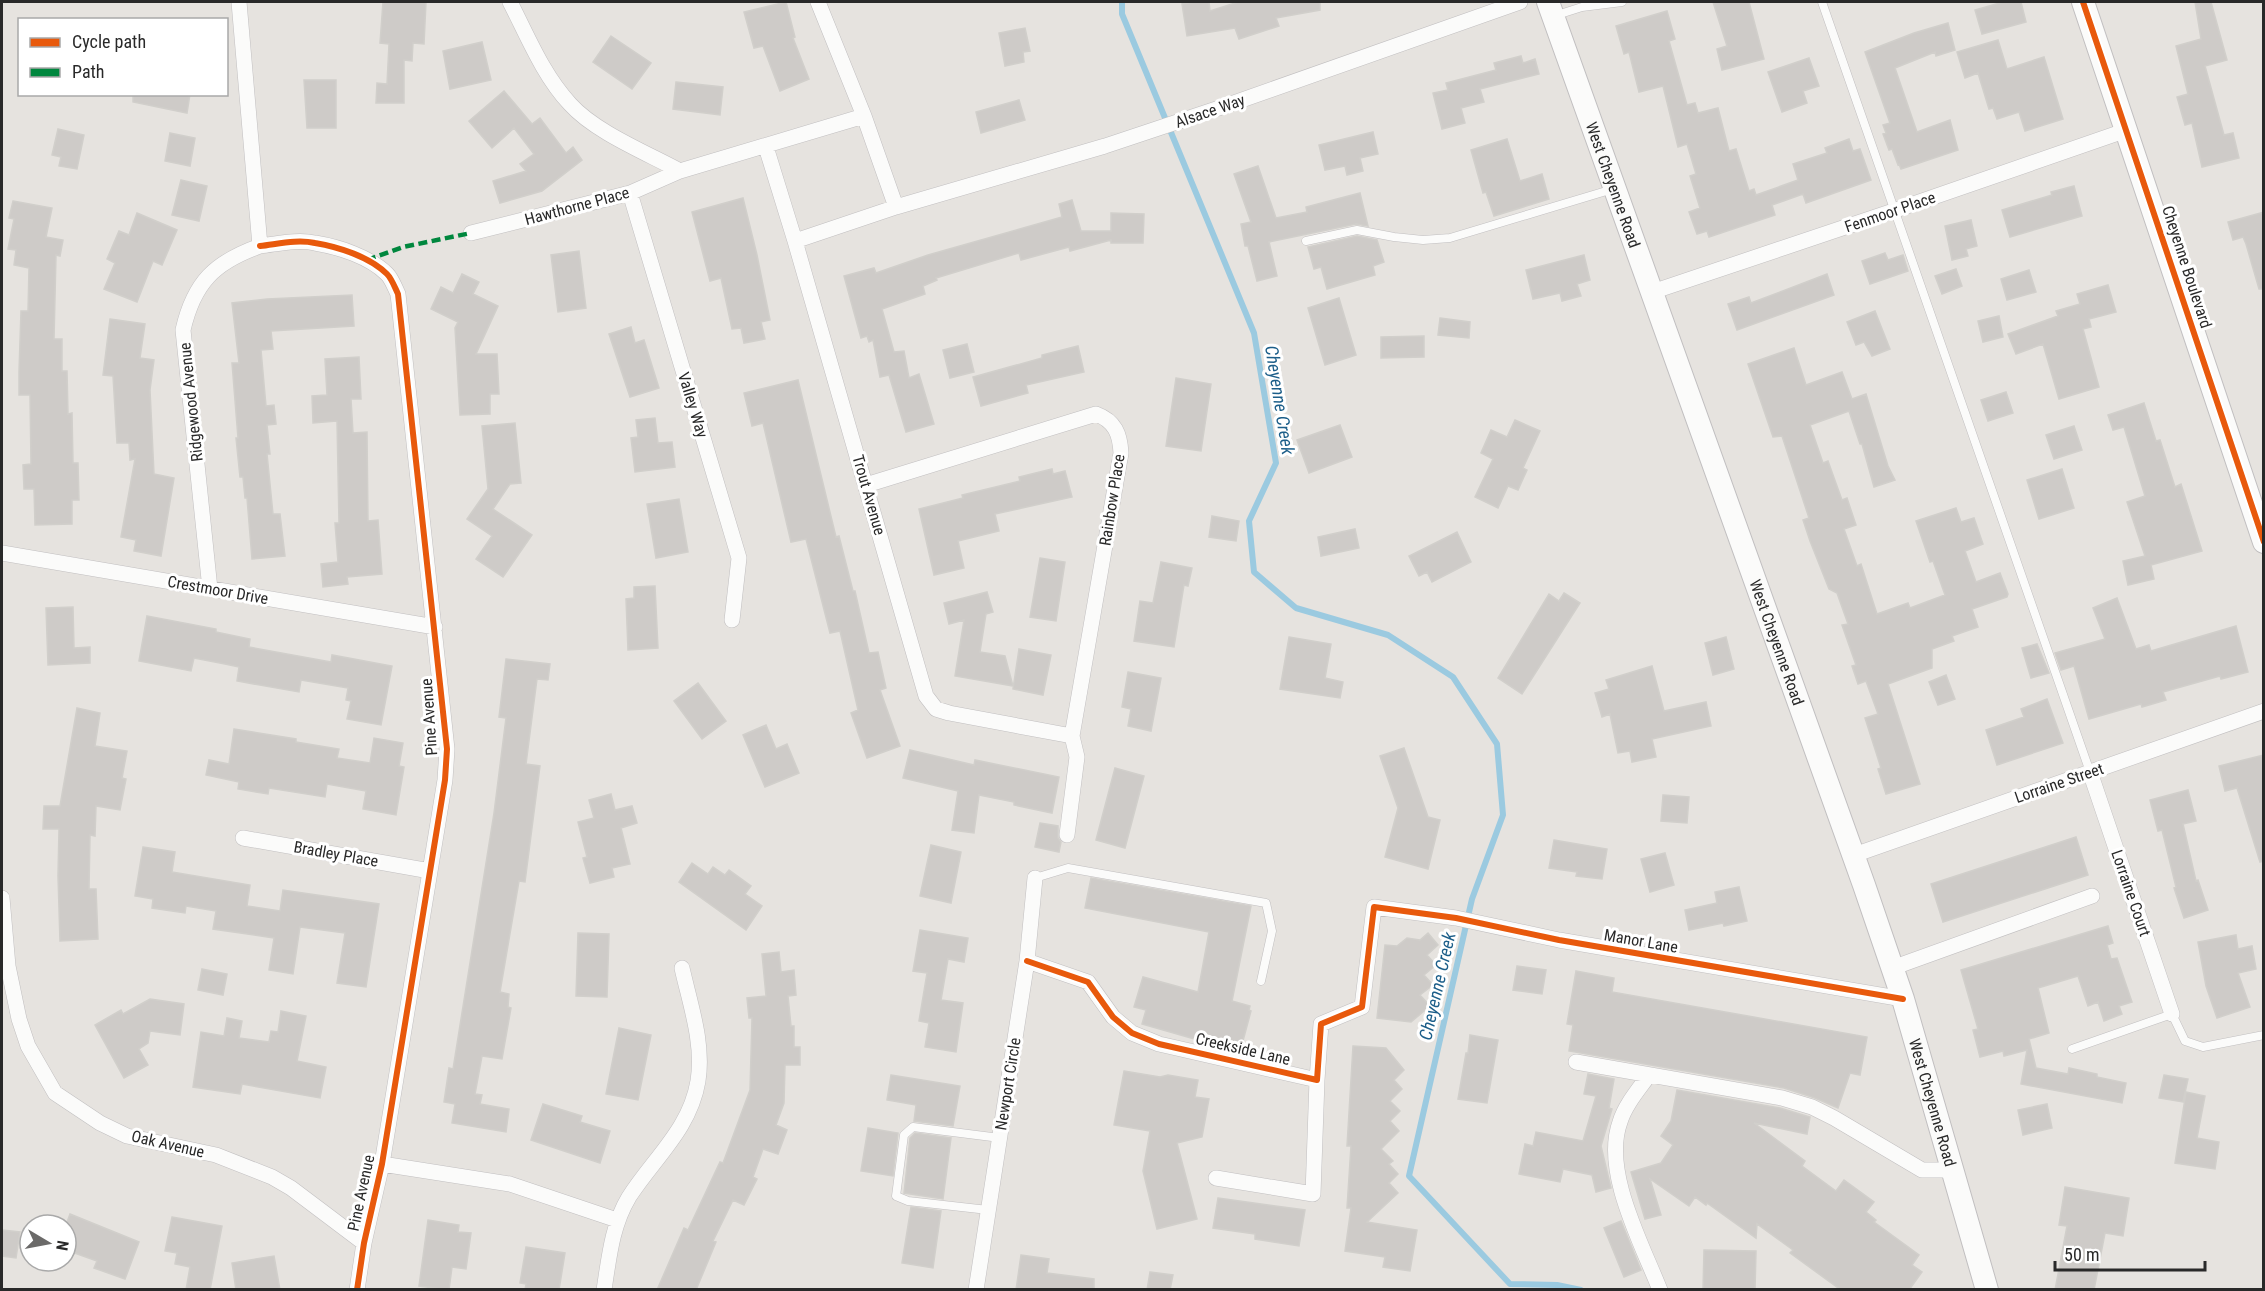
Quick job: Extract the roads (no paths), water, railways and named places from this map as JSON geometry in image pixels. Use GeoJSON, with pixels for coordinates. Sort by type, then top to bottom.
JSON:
{"type":"FeatureCollection","features":[{"type":"Feature","properties":{"kind":"main road","name":"Cheyenne Boulevard"},"geometry":{"type":"LineString","coordinates":[[2083,2],[2264,542]]}},
{"type":"Feature","properties":{"kind":"main road","name":"West Cheyenne Road"},"geometry":{"type":"LineString","coordinates":[[1551,9],[1854,855],[1903,999],[1987,1290]]}},
{"type":"Feature","properties":{"kind":"street"},"geometry":{"type":"LineString","coordinates":[[239,2],[260,246]]}},
{"type":"Feature","properties":{"kind":"street"},"geometry":{"type":"LineString","coordinates":[[510,2],[544,68],[571,106],[593,124],[680,171]]}},
{"type":"Feature","properties":{"kind":"street"},"geometry":{"type":"LineString","coordinates":[[818,2],[864,116],[896,207]]}},
{"type":"Feature","properties":{"kind":"street","name":"Alsace Way"},"geometry":{"type":"LineString","coordinates":[[795,241],[896,207],[1105,146],[1520,2]]}},
{"type":"Feature","properties":{"kind":"street","name":"Hawthorne Place"},"geometry":{"type":"LineString","coordinates":[[471,233],[630,193],[680,171],[864,116]]}},
{"type":"Feature","properties":{"kind":"street","name":"Fenmoor Place"},"geometry":{"type":"LineString","coordinates":[[1652,292],[2127,130]]}},
{"type":"Feature","properties":{"kind":"street","name":"Trout Avenue"},"geometry":{"type":"LineString","coordinates":[[766,147],[926,696],[936,709],[949,713],[1072,736]]}},
{"type":"Feature","properties":{"kind":"street","name":"Valley Way"},"geometry":{"type":"LineString","coordinates":[[630,193],[739,558],[732,620]]}},
{"type":"Feature","properties":{"kind":"street","name":"Pine Avenue"},"geometry":{"type":"LineString","coordinates":[[260,246],[288,242],[314,242],[346,251],[366,260],[388,275],[398,294],[447,749],[445,780],[382,1164],[364,1243],[357,1290]]}},
{"type":"Feature","properties":{"kind":"street","name":"Ridgewood Avenue"},"geometry":{"type":"LineString","coordinates":[[210,589],[183,330],[187,312],[199,288],[212,271],[237,255],[260,246]]}},
{"type":"Feature","properties":{"kind":"street","name":"Rainbow Place"},"geometry":{"type":"LineString","coordinates":[[866,485],[1096,414],[1108,418],[1115,427],[1120,439],[1120,453],[1072,736],[1077,757],[1067,835]]}},
{"type":"Feature","properties":{"kind":"street","name":"Crestmoor Drive"},"geometry":{"type":"LineString","coordinates":[[2,553],[435,627]]}},
{"type":"Feature","properties":{"kind":"street","name":"Lorraine Street"},"geometry":{"type":"LineString","coordinates":[[1854,855],[2264,711]]}},
{"type":"Feature","properties":{"kind":"street","name":"Lorraine Court"},"geometry":{"type":"LineString","coordinates":[[2090,772],[2172,1014]]}},
{"type":"Feature","properties":{"kind":"street","name":"Bradley Place"},"geometry":{"type":"LineString","coordinates":[[243,838],[430,871]]}},
{"type":"Feature","properties":{"kind":"street","name":"Newport Circle"},"geometry":{"type":"LineString","coordinates":[[976,1290],[1027,961],[1035,878]]}},
{"type":"Feature","properties":{"kind":"street"},"geometry":{"type":"LineString","coordinates":[[1892,968],[2092,896]]}},
{"type":"Feature","properties":{"kind":"street","name":"Oak Avenue"},"geometry":{"type":"LineString","coordinates":[[2,898],[8,966],[19,1019],[28,1046],[55,1093],[100,1123],[127,1136],[216,1155],[272,1177],[291,1188],[364,1243]]}},
{"type":"Feature","properties":{"kind":"street","name":"Manor Lane"},"geometry":{"type":"LineString","coordinates":[[1317,1080],[1321,1024],[1362,1007],[1374,907],[1456,918],[1559,940],[1903,999]]}},
{"type":"Feature","properties":{"kind":"street","name":"Creekside Lane"},"geometry":{"type":"LineString","coordinates":[[1027,961],[1088,982],[1113,1017],[1132,1033],[1159,1044],[1317,1080]]}},
{"type":"Feature","properties":{"kind":"street"},"geometry":{"type":"LineString","coordinates":[[604,1290],[617,1220],[629,1197],[680,1131],[695,1096],[699,1050],[682,968]]}},
{"type":"Feature","properties":{"kind":"street"},"geometry":{"type":"LineString","coordinates":[[1576,1062],[1782,1098],[1812,1107],[1834,1118],[1922,1170],[1953,1170]]}},
{"type":"Feature","properties":{"kind":"street"},"geometry":{"type":"LineString","coordinates":[[1649,1075],[1620,1122],[1616,1140],[1617,1164],[1620,1191],[1660,1290]]}},
{"type":"Feature","properties":{"kind":"street"},"geometry":{"type":"LineString","coordinates":[[1216,1178],[1312,1194],[1317,1080]]}},
{"type":"Feature","properties":{"kind":"street"},"geometry":{"type":"LineString","coordinates":[[382,1164],[510,1184],[617,1220]]}},
{"type":"Feature","properties":{"kind":"lane"},"geometry":{"type":"LineString","coordinates":[[1551,9],[1622,2]]}},
{"type":"Feature","properties":{"kind":"lane"},"geometry":{"type":"LineString","coordinates":[[1822,2],[2090,772]]}},
{"type":"Feature","properties":{"kind":"lane"},"geometry":{"type":"LineString","coordinates":[[1306,241],[1357,230],[1423,240],[1450,238],[1615,188]]}},
{"type":"Feature","properties":{"kind":"lane"},"geometry":{"type":"LineString","coordinates":[[1035,878],[1068,868],[1266,903],[1272,931],[1261,981]]}},
{"type":"Feature","properties":{"kind":"lane"},"geometry":{"type":"LineString","coordinates":[[2073,1049],[2172,1014],[2185,1041],[2203,1047],[2264,1035]]}},
{"type":"Feature","properties":{"kind":"lane"},"geometry":{"type":"LineString","coordinates":[[988,1210],[908,1201],[896,1196],[904,1135],[913,1127],[1000,1138]]}},
{"type":"Feature","properties":{"kind":"waterway","name":"Cheyenne Creek"},"geometry":{"type":"LineString","coordinates":[[1122,2],[1122,14],[1254,333],[1276,463],[1249,521],[1254,572],[1296,608],[1388,635],[1453,677],[1497,744],[1503,815],[1472,899],[1409,1176],[1510,1284],[1557,1285],[1581,1290]]}}]}
